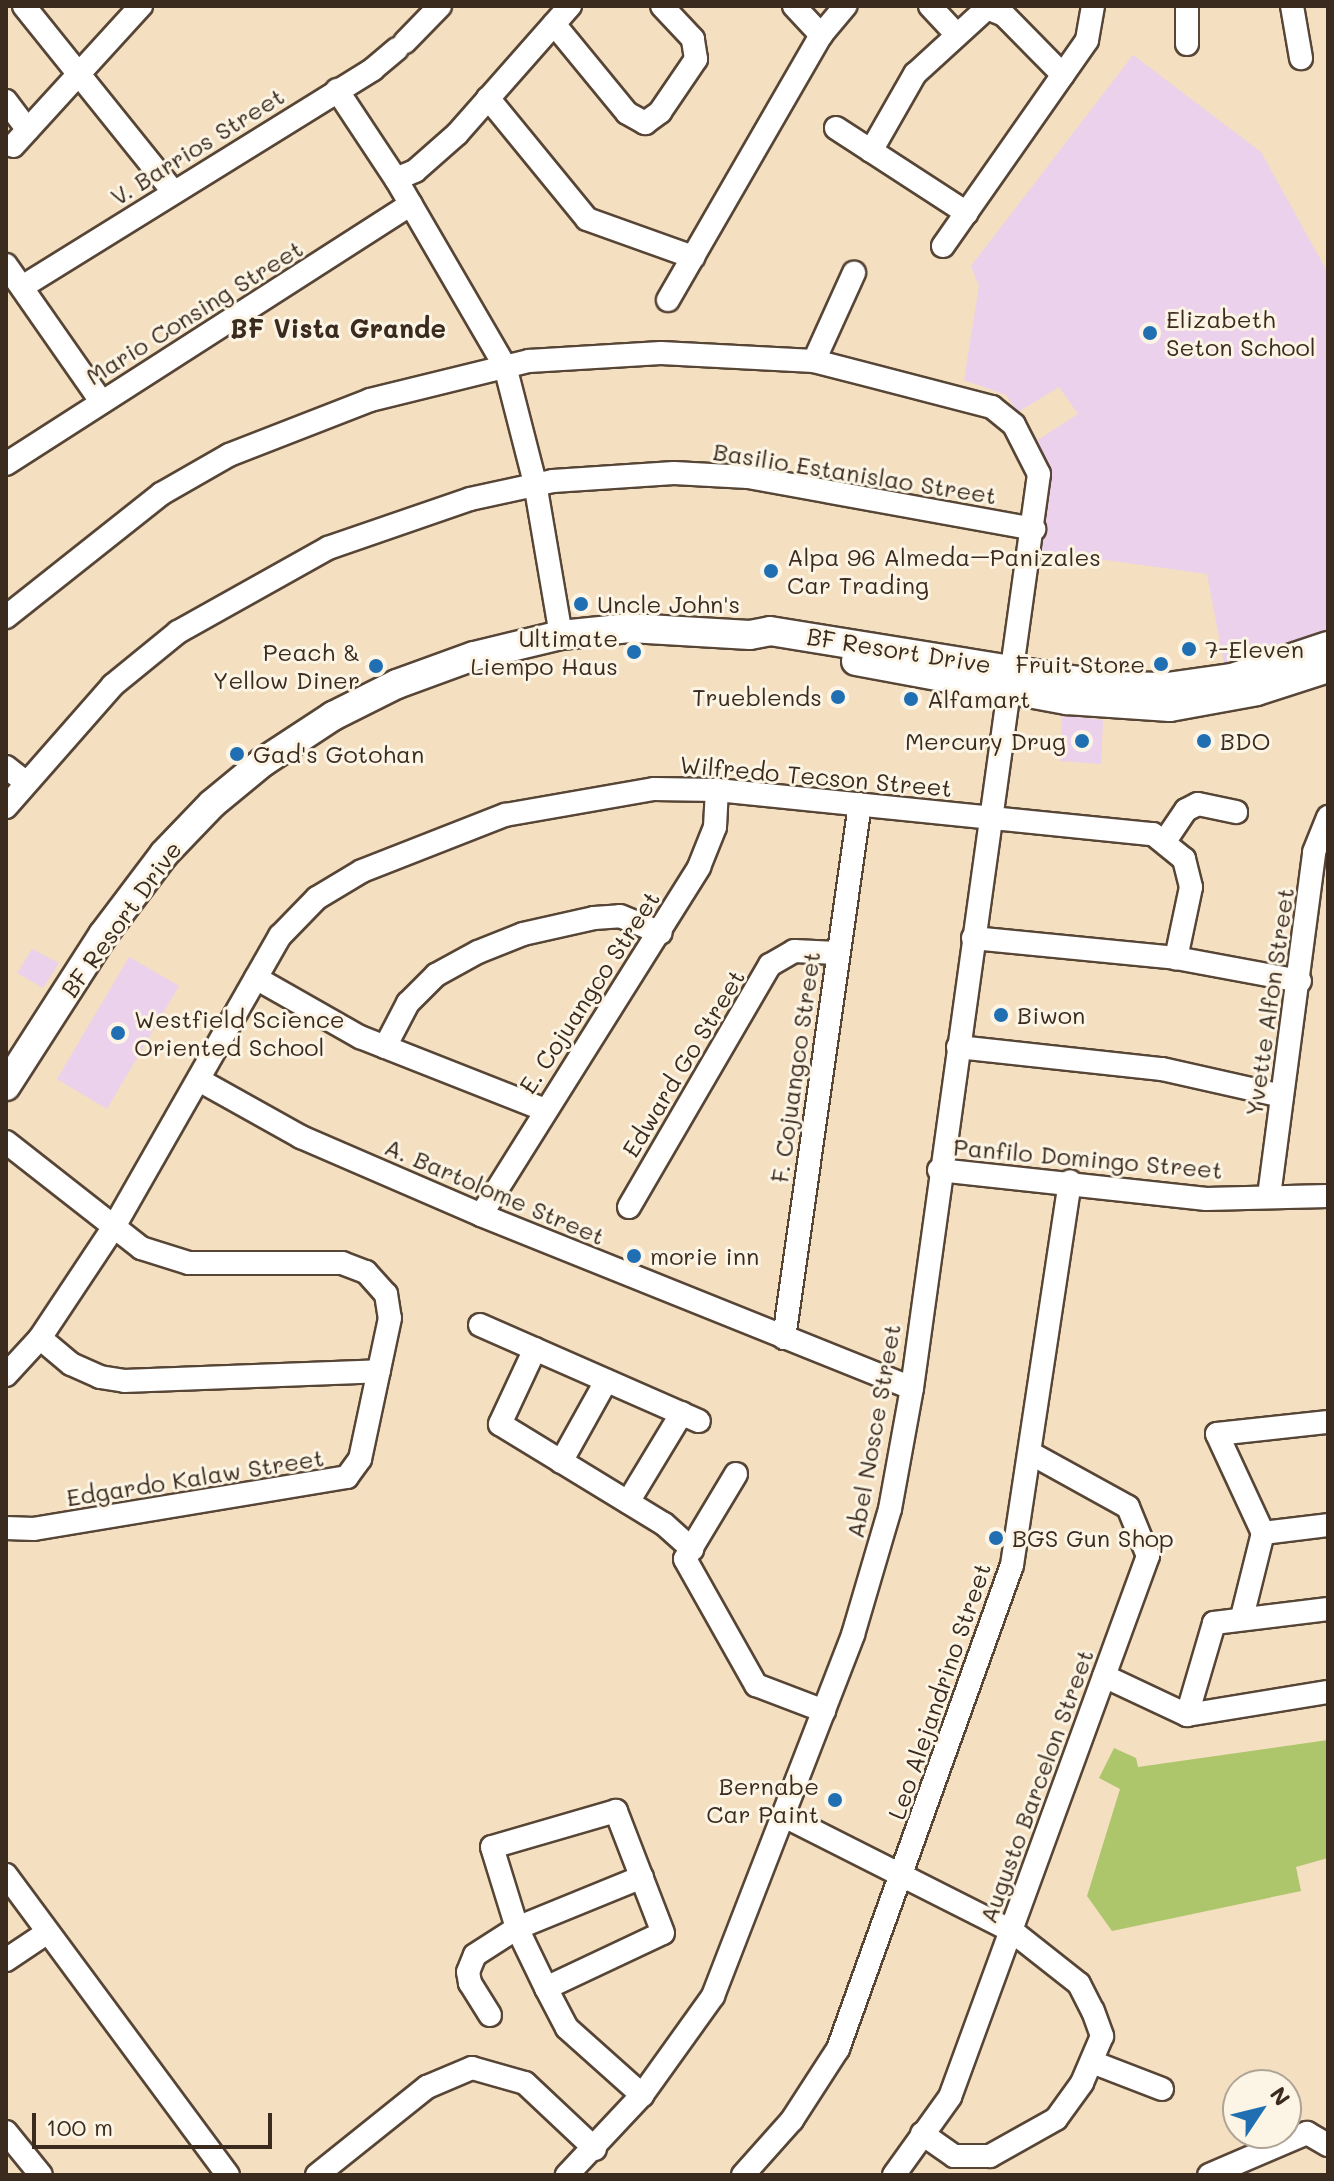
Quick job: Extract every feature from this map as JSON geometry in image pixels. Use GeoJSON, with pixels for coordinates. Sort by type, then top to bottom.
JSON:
{"type":"FeatureCollection","features":[{"type":"Feature","properties":{"kind":"main road","name":"BF Resort Drive"},"geometry":{"type":"LineString","coordinates":[[6,1086],[103,935],[164,854],[212,804],[263,762],[333,716],[397,684],[474,656],[561,635],[630,628],[750,635],[768,644],[1170,707],[1257,691],[1328,668]]}},
{"type":"Feature","properties":{"kind":"main road","name":"BF Resort Drive"},"geometry":{"type":"LineString","coordinates":[[1012,680],[1167,687],[1242,676],[1328,646]]}},
{"type":"Feature","properties":{"kind":"street"},"geometry":{"type":"LineString","coordinates":[[6,101],[21,138],[141,6]]}},
{"type":"Feature","properties":{"kind":"street","name":"V. Barrios Street"},"geometry":{"type":"LineString","coordinates":[[22,287],[337,90],[401,45],[440,6]]}},
{"type":"Feature","properties":{"kind":"street"},"geometry":{"type":"LineString","coordinates":[[396,179],[415,171],[457,134],[570,6]]}},
{"type":"Feature","properties":{"kind":"street"},"geometry":{"type":"LineString","coordinates":[[554,24],[627,113],[645,123],[660,112],[696,59],[693,39],[662,6]]}},
{"type":"Feature","properties":{"kind":"street"},"geometry":{"type":"LineString","coordinates":[[794,6],[821,35]]}},
{"type":"Feature","properties":{"kind":"street"},"geometry":{"type":"LineString","coordinates":[[668,300],[821,35],[845,6]]}},
{"type":"Feature","properties":{"kind":"street"},"geometry":{"type":"LineString","coordinates":[[930,6],[955,33]]}},
{"type":"Feature","properties":{"kind":"street"},"geometry":{"type":"LineString","coordinates":[[943,246],[1087,40],[1093,6]]}},
{"type":"Feature","properties":{"kind":"street"},"geometry":{"type":"LineString","coordinates":[[1187,6],[1187,44]]}},
{"type":"Feature","properties":{"kind":"street"},"geometry":{"type":"LineString","coordinates":[[1292,6],[1301,58]]}},
{"type":"Feature","properties":{"kind":"street"},"geometry":{"type":"LineString","coordinates":[[30,8],[173,191]]}},
{"type":"Feature","properties":{"kind":"street"},"geometry":{"type":"LineString","coordinates":[[871,151],[896,100],[955,33],[976,14],[995,8],[1063,75]]}},
{"type":"Feature","properties":{"kind":"street"},"geometry":{"type":"LineString","coordinates":[[337,90],[396,179],[505,366],[535,483],[561,635]]}},
{"type":"Feature","properties":{"kind":"street"},"geometry":{"type":"LineString","coordinates":[[488,98],[587,219],[693,257]]}},
{"type":"Feature","properties":{"kind":"street"},"geometry":{"type":"LineString","coordinates":[[836,128],[967,213]]}},
{"type":"Feature","properties":{"kind":"street","name":"Mario Consing Street"},"geometry":{"type":"LineString","coordinates":[[6,464],[411,204]]}},
{"type":"Feature","properties":{"kind":"street"},"geometry":{"type":"LineString","coordinates":[[6,265],[101,401]]}},
{"type":"Feature","properties":{"kind":"street"},"geometry":{"type":"LineString","coordinates":[[814,361],[854,273]]}},
{"type":"Feature","properties":{"kind":"street","name":"Abel Nosce Street"},"geometry":{"type":"LineString","coordinates":[[6,617],[161,494],[229,455],[370,400],[505,366],[661,353],[814,361],[992,407],[1014,425],[1039,474],[1034,529],[939,1170],[912,1388],[890,1509],[853,1635],[786,1817],[713,1996],[642,2095],[595,2149],[567,2175]]}},
{"type":"Feature","properties":{"kind":"street","name":"Basilio Estanislao Street"},"geometry":{"type":"LineString","coordinates":[[6,807],[15,774],[113,685],[178,632],[258,583],[395,521],[535,483],[674,473],[748,477],[1034,529]]}},
{"type":"Feature","properties":{"kind":"street","name":"Wilfredo Tecson Street"},"geometry":{"type":"LineString","coordinates":[[6,1375],[40,1338],[115,1225],[280,936],[317,898],[414,847],[505,815],[576,798],[654,789],[717,790],[991,817]]}},
{"type":"Feature","properties":{"kind":"street","name":"E. Cojuangco Street"},"geometry":{"type":"LineString","coordinates":[[481,1215],[543,1109],[661,933],[699,867],[715,827],[717,790]]}},
{"type":"Feature","properties":{"kind":"street","name":"F. Cojuangco Street"},"geometry":{"type":"LineString","coordinates":[[784,1338],[860,804]]}},
{"type":"Feature","properties":{"kind":"street"},"geometry":{"type":"LineString","coordinates":[[1165,841],[1186,810],[1198,804],[1236,812]]}},
{"type":"Feature","properties":{"kind":"street"},"geometry":{"type":"LineString","coordinates":[[991,817],[1153,834],[1165,841],[1184,859],[1191,887],[1176,958]]}},
{"type":"Feature","properties":{"kind":"street","name":"Yvette Alfon Street"},"geometry":{"type":"LineString","coordinates":[[1269,1196],[1300,981],[1314,852],[1328,817]]}},
{"type":"Feature","properties":{"kind":"street"},"geometry":{"type":"LineString","coordinates":[[385,1047],[408,1003],[436,975],[478,952],[523,934],[594,918],[620,916],[661,933]]}},
{"type":"Feature","properties":{"kind":"street"},"geometry":{"type":"LineString","coordinates":[[973,938],[1176,958],[1300,981]]}},
{"type":"Feature","properties":{"kind":"street","name":"Edward Go Street"},"geometry":{"type":"LineString","coordinates":[[629,1207],[770,965],[794,951],[837,953]]}},
{"type":"Feature","properties":{"kind":"street"},"geometry":{"type":"LineString","coordinates":[[256,978],[385,1047],[543,1109]]}},
{"type":"Feature","properties":{"kind":"street"},"geometry":{"type":"LineString","coordinates":[[958,1047],[1162,1069],[1282,1096]]}},
{"type":"Feature","properties":{"kind":"street","name":"A. Bartolome Street"},"geometry":{"type":"LineString","coordinates":[[199,1080],[301,1137],[481,1215],[912,1388]]}},
{"type":"Feature","properties":{"kind":"street","name":"Edgardo Kalaw Street"},"geometry":{"type":"LineString","coordinates":[[6,1142],[141,1248],[189,1263],[342,1263],[366,1272],[386,1294],[390,1318],[360,1459],[338,1481],[34,1529],[6,1528]]}},
{"type":"Feature","properties":{"kind":"street","name":"Panfilo Domingo Street"},"geometry":{"type":"LineString","coordinates":[[939,1170],[1070,1181],[1206,1199],[1328,1196]]}},
{"type":"Feature","properties":{"kind":"street","name":"Leo Alejandrino Street"},"geometry":{"type":"LineString","coordinates":[[743,2175],[792,2120],[838,2049],[1012,1565],[1032,1454],[1070,1181]]}},
{"type":"Feature","properties":{"kind":"street"},"geometry":{"type":"LineString","coordinates":[[480,1325],[690,1417],[628,1502]]}},
{"type":"Feature","properties":{"kind":"street"},"geometry":{"type":"LineString","coordinates":[[40,1338],[71,1364],[124,1381],[379,1371]]}},
{"type":"Feature","properties":{"kind":"street"},"geometry":{"type":"LineString","coordinates":[[535,1349],[499,1423],[628,1502],[692,1549]]}},
{"type":"Feature","properties":{"kind":"street"},"geometry":{"type":"LineString","coordinates":[[561,1462],[606,1381]]}},
{"type":"Feature","properties":{"kind":"street"},"geometry":{"type":"LineString","coordinates":[[1242,1617],[1263,1533],[1217,1434],[1328,1422]]}},
{"type":"Feature","properties":{"kind":"street","name":"Augusto Barcelon Street"},"geometry":{"type":"LineString","coordinates":[[894,2175],[950,2097],[1148,1556],[1142,1531],[1128,1507],[1032,1454]]}},
{"type":"Feature","properties":{"kind":"street"},"geometry":{"type":"LineString","coordinates":[[736,1474],[685,1559],[756,1685],[824,1711]]}},
{"type":"Feature","properties":{"kind":"street"},"geometry":{"type":"LineString","coordinates":[[1263,1533],[1328,1525]]}},
{"type":"Feature","properties":{"kind":"street"},"geometry":{"type":"LineString","coordinates":[[1187,1715],[1210,1628],[1242,1617],[1328,1609]]}},
{"type":"Feature","properties":{"kind":"street"},"geometry":{"type":"LineString","coordinates":[[1104,1676],[1187,1715],[1328,1692]]}},
{"type":"Feature","properties":{"kind":"street"},"geometry":{"type":"LineString","coordinates":[[546,1988],[663,1933],[616,1811],[492,1847],[517,1928],[546,1988],[580,2043],[642,2095]]}},
{"type":"Feature","properties":{"kind":"street"},"geometry":{"type":"LineString","coordinates":[[786,1817],[1012,1931],[1079,1984],[1102,2036],[1092,2062],[1056,2119],[991,2166],[954,2156],[922,2134]]}},
{"type":"Feature","properties":{"kind":"street"},"geometry":{"type":"LineString","coordinates":[[6,1875],[45,1934],[228,2175]]}},
{"type":"Feature","properties":{"kind":"street"},"geometry":{"type":"LineString","coordinates":[[490,2015],[470,1983],[470,1963],[517,1928],[642,1877]]}},
{"type":"Feature","properties":{"kind":"street"},"geometry":{"type":"LineString","coordinates":[[6,1960],[45,1934]]}},
{"type":"Feature","properties":{"kind":"street"},"geometry":{"type":"LineString","coordinates":[[1092,2062],[1162,2089]]}},
{"type":"Feature","properties":{"kind":"street"},"geometry":{"type":"LineString","coordinates":[[317,2175],[427,2087],[472,2068],[525,2083],[595,2149]]}},
{"type":"Feature","properties":{"kind":"street"},"geometry":{"type":"LineString","coordinates":[[6,2132],[41,2175]]}},
{"type":"Feature","properties":{"kind":"street"},"geometry":{"type":"LineString","coordinates":[[1218,2173],[1307,2133],[1328,2145]]}},
{"type":"Feature","properties":{"kind":"shaded area","name":"Elizabeth Seton School"},"geometry":{"type":"Polygon","coordinates":[[[1133,55],[1261,152],[1328,273],[1328,630],[1224,664],[1207,574],[1040,551],[1052,472],[1036,441],[1078,414],[1059,387],[1018,412],[1006,395],[964,380],[979,286],[971,266],[1133,55]]]}},
{"type":"Feature","properties":{"kind":"shaded area","name":"Mercury Drug"},"geometry":{"type":"Polygon","coordinates":[[[1062,715],[1103,720],[1101,764],[1060,761],[1062,715]]]}},
{"type":"Feature","properties":{"kind":"shaded area"},"geometry":{"type":"Polygon","coordinates":[[[32,949],[59,963],[43,988],[17,973],[32,949]]]}},
{"type":"Feature","properties":{"kind":"shaded area","name":"Westfield Science Oriented School"},"geometry":{"type":"Polygon","coordinates":[[[129,957],[179,986],[107,1109],[57,1079],[129,957]]]}},
{"type":"Feature","properties":{"kind":"green space"},"geometry":{"type":"Polygon","coordinates":[[[1328,1740],[1328,1858],[1296,1867],[1301,1891],[1112,1931],[1087,1896],[1120,1789],[1099,1778],[1114,1748],[1136,1758],[1138,1767],[1328,1740]]]}},
{"type":"Feature","properties":{"kind":"place","name":"Elizabeth Seton School"},"geometry":{"type":"Point","coordinates":[1150,333]}},
{"type":"Feature","properties":{"kind":"place","name":"Alpa 96 Almeda–Panizales Car Trading"},"geometry":{"type":"Point","coordinates":[771,571]}},
{"type":"Feature","properties":{"kind":"place","name":"Uncle John's"},"geometry":{"type":"Point","coordinates":[581,604]}},
{"type":"Feature","properties":{"kind":"place","name":"7-Eleven"},"geometry":{"type":"Point","coordinates":[1189,649]}},
{"type":"Feature","properties":{"kind":"place","name":"Ultimate Liempo Haus"},"geometry":{"type":"Point","coordinates":[634,652]}},
{"type":"Feature","properties":{"kind":"place","name":"Fruit Store"},"geometry":{"type":"Point","coordinates":[1161,664]}},
{"type":"Feature","properties":{"kind":"place","name":"Peach & Yellow Diner"},"geometry":{"type":"Point","coordinates":[376,666]}},
{"type":"Feature","properties":{"kind":"place","name":"Trueblends"},"geometry":{"type":"Point","coordinates":[838,697]}},
{"type":"Feature","properties":{"kind":"place","name":"Alfamart"},"geometry":{"type":"Point","coordinates":[911,699]}},
{"type":"Feature","properties":{"kind":"place","name":"Mercury Drug"},"geometry":{"type":"Point","coordinates":[1082,741]}},
{"type":"Feature","properties":{"kind":"place","name":"BDO"},"geometry":{"type":"Point","coordinates":[1204,741]}},
{"type":"Feature","properties":{"kind":"place","name":"Gad's Gotohan"},"geometry":{"type":"Point","coordinates":[237,754]}},
{"type":"Feature","properties":{"kind":"place","name":"Biwon"},"geometry":{"type":"Point","coordinates":[1001,1015]}},
{"type":"Feature","properties":{"kind":"place","name":"Westfield Science Oriented School"},"geometry":{"type":"Point","coordinates":[118,1033]}},
{"type":"Feature","properties":{"kind":"place","name":"morie inn"},"geometry":{"type":"Point","coordinates":[634,1256]}},
{"type":"Feature","properties":{"kind":"place","name":"BGS Gun Shop"},"geometry":{"type":"Point","coordinates":[996,1538]}},
{"type":"Feature","properties":{"kind":"place","name":"Bernabe Car Paint"},"geometry":{"type":"Point","coordinates":[835,1800]}},
{"type":"Feature","properties":{"kind":"district","name":"BF Vista Grande"},"geometry":{"type":"Point","coordinates":[338,329]}}]}
